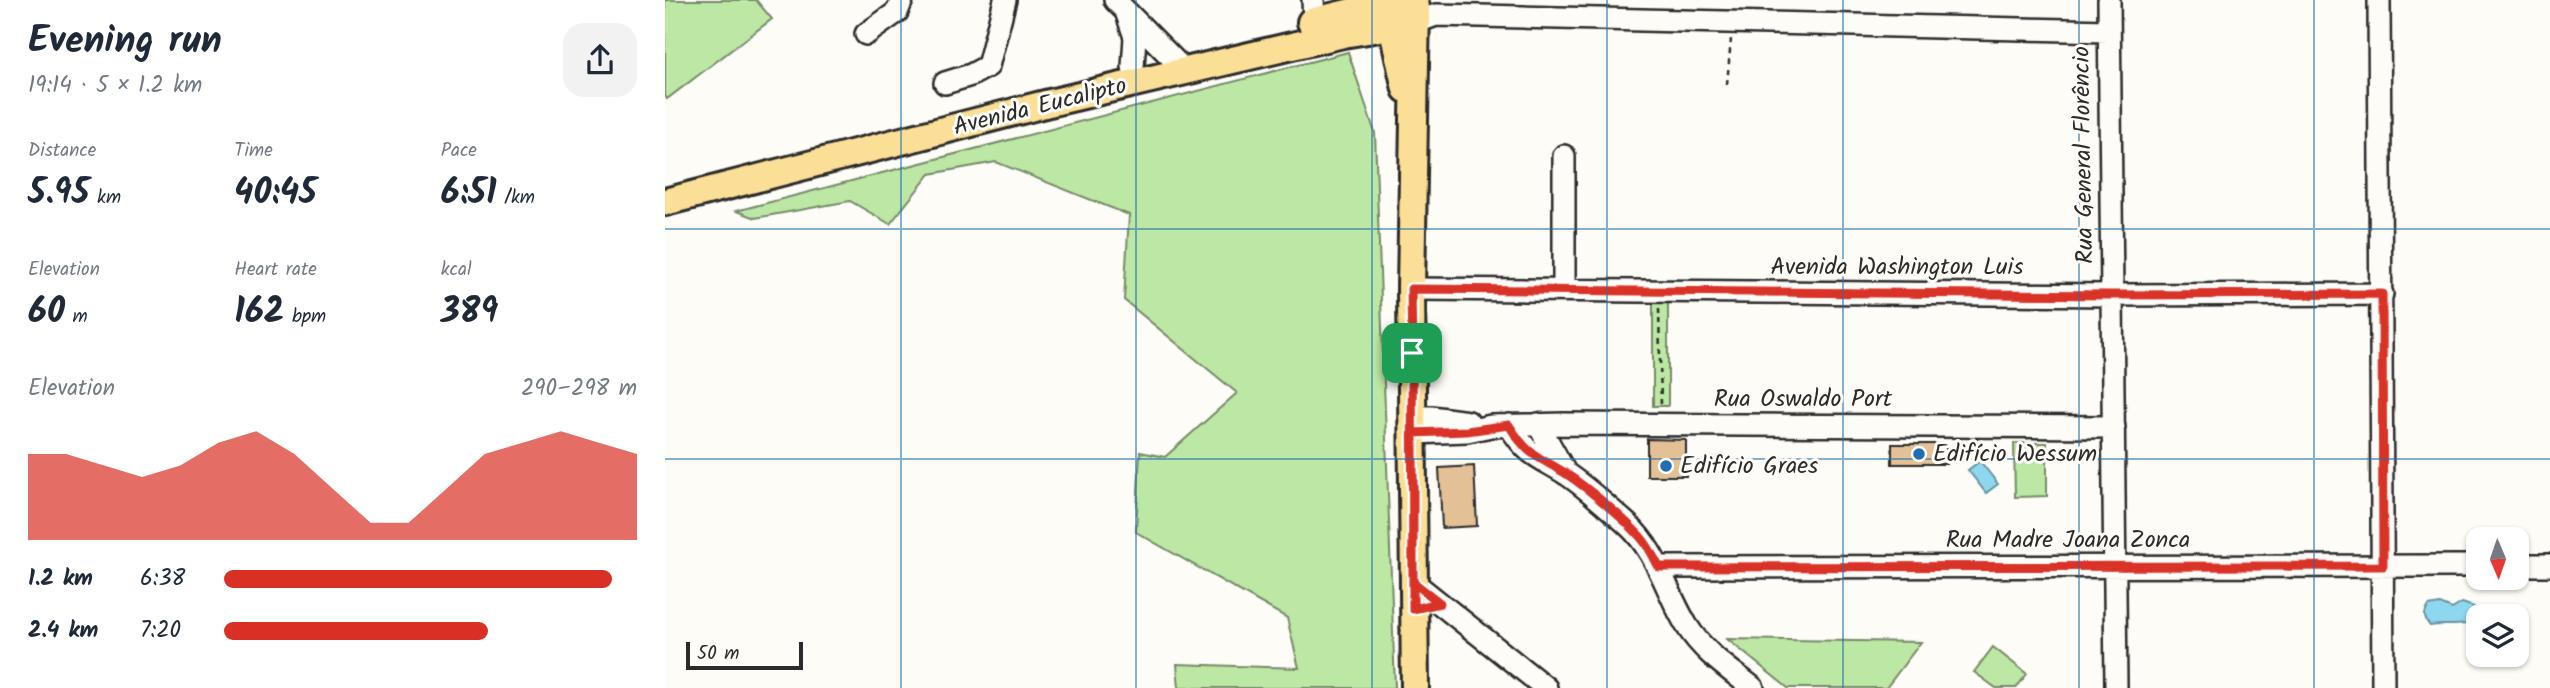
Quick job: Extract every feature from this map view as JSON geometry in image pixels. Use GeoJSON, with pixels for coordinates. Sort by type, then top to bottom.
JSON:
{"type":"FeatureCollection","features":[{"type":"Feature","properties":{"kind":"main road","name":"Avenida Eucalipto"},"geometry":{"type":"LineString","coordinates":[[665,202],[1045,104],[1179,64],[1313,11],[1340,7],[1408,10]]}},
{"type":"Feature","properties":{"kind":"main road","name":"Avenida Eucalipto"},"geometry":{"type":"LineString","coordinates":[[665,187],[1133,67],[1179,64],[1343,33],[1408,10]]}},
{"type":"Feature","properties":{"kind":"main road"},"geometry":{"type":"LineString","coordinates":[[1408,10],[1415,132],[1411,289],[1415,688]]}},
{"type":"Feature","properties":{"kind":"street"},"geometry":{"type":"LineString","coordinates":[[866,34],[897,12],[902,0]]}},
{"type":"Feature","properties":{"kind":"street"},"geometry":{"type":"LineString","coordinates":[[945,83],[983,71],[988,66],[1005,0]]}},
{"type":"Feature","properties":{"kind":"street"},"geometry":{"type":"LineString","coordinates":[[1732,0],[1732,22]]}},
{"type":"Feature","properties":{"kind":"street","name":"Rua General Florêncio"},"geometry":{"type":"LineString","coordinates":[[2109,0],[2116,688]]}},
{"type":"Feature","properties":{"kind":"street"},"geometry":{"type":"LineString","coordinates":[[2379,0],[2383,688]]}},
{"type":"Feature","properties":{"kind":"street"},"geometry":{"type":"LineString","coordinates":[[1120,4],[1179,64]]}},
{"type":"Feature","properties":{"kind":"street"},"geometry":{"type":"LineString","coordinates":[[1120,4],[1135,37],[1133,67]]}},
{"type":"Feature","properties":{"kind":"street"},"geometry":{"type":"LineString","coordinates":[[1408,10],[1732,22],[2108,31]]}},
{"type":"Feature","properties":{"kind":"street"},"geometry":{"type":"LineString","coordinates":[[1564,156],[1564,290]]}},
{"type":"Feature","properties":{"kind":"street","name":"Avenida Washington Luis"},"geometry":{"type":"LineString","coordinates":[[1411,289],[2112,295],[2382,294]]}},
{"type":"Feature","properties":{"kind":"street"},"geometry":{"type":"LineString","coordinates":[[1538,424],[1566,474]]}},
{"type":"Feature","properties":{"kind":"street","name":"Rua Oswaldo Port"},"geometry":{"type":"LineString","coordinates":[[1413,425],[1467,431],[1538,424],[2114,427]]}},
{"type":"Feature","properties":{"kind":"street"},"geometry":{"type":"LineString","coordinates":[[1500,426],[1532,455],[1566,474],[1645,542],[1686,625],[1701,645],[1753,688]]}},
{"type":"Feature","properties":{"kind":"street"},"geometry":{"type":"LineString","coordinates":[[2529,565],[2550,565]]}},
{"type":"Feature","properties":{"kind":"street","name":"Rua Madre Joana Zonca"},"geometry":{"type":"LineString","coordinates":[[1659,567],[2466,566]]}},
{"type":"Feature","properties":{"kind":"street"},"geometry":{"type":"LineString","coordinates":[[1413,582],[1546,688]]}},
{"type":"Feature","properties":{"kind":"street"},"geometry":{"type":"LineString","coordinates":[[1413,609],[1440,603]]}},
{"type":"Feature","properties":{"kind":"path"},"geometry":{"type":"LineString","coordinates":[[1727,84],[1732,22]]}},
{"type":"Feature","properties":{"kind":"path"},"geometry":{"type":"LineString","coordinates":[[1658,292],[1661,424]]}},
{"type":"Feature","properties":{"kind":"green space"},"geometry":{"type":"Polygon","coordinates":[[[665,0],[756,0],[772,19],[667,99],[665,0]]]}},
{"type":"Feature","properties":{"kind":"green space"},"geometry":{"type":"Polygon","coordinates":[[[1348,52],[1375,133],[1395,688],[1179,688],[1177,664],[1299,668],[1287,618],[1136,532],[1140,452],[1165,457],[1237,393],[1124,300],[1129,215],[996,162],[930,174],[890,224],[850,201],[755,218],[736,211],[1348,52]]]}},
{"type":"Feature","properties":{"kind":"green space"},"geometry":{"type":"Polygon","coordinates":[[[1653,303],[1668,303],[1668,406],[1653,406],[1653,303]]]}},
{"type":"Feature","properties":{"kind":"green space"},"geometry":{"type":"Polygon","coordinates":[[[2014,443],[2047,443],[2047,496],[2015,497],[2014,443]]]}},
{"type":"Feature","properties":{"kind":"green space"},"geometry":{"type":"Polygon","coordinates":[[[1727,639],[1921,642],[1886,688],[1788,688],[1727,639]]]}},
{"type":"Feature","properties":{"kind":"green space"},"geometry":{"type":"Polygon","coordinates":[[[1993,647],[2027,674],[2016,688],[1996,688],[1974,672],[1993,647]]]}},
{"type":"Feature","properties":{"kind":"water"},"geometry":{"type":"Polygon","coordinates":[[[1980,461],[1998,484],[1986,493],[1968,470],[1980,461]]]}},
{"type":"Feature","properties":{"kind":"water"},"geometry":{"type":"Polygon","coordinates":[[[2462,603],[2466,604],[2466,624],[2430,626],[2426,621],[2425,614],[2429,606],[2440,604],[2452,609],[2462,603]]]}},
{"type":"Feature","properties":{"kind":"building","name":"Edifício Graes"},"geometry":{"type":"Polygon","coordinates":[[[1647,439],[1686,440],[1686,476],[1647,476],[1647,439]]]}},
{"type":"Feature","properties":{"kind":"building","name":"Edifício Wessum"},"geometry":{"type":"Polygon","coordinates":[[[1892,444],[1946,444],[1946,464],[1892,464],[1892,444]]]}},
{"type":"Feature","properties":{"kind":"building"},"geometry":{"type":"Polygon","coordinates":[[[1474,466],[1477,526],[1442,528],[1439,468],[1474,466]]]}},
{"type":"Feature","properties":{"kind":"place","name":"Edifício Wessum"},"geometry":{"type":"Point","coordinates":[1919,454]}},
{"type":"Feature","properties":{"kind":"place","name":"Edifício Graes"},"geometry":{"type":"Point","coordinates":[1666,466]}},
{"type":"Feature","properties":{"kind":"route"},"geometry":{"type":"LineString","coordinates":[[1412,353],[1411,289],[2112,295],[2382,294],[2383,566],[1659,567],[1645,542],[1628,525],[1566,474],[1532,455],[1509,425],[1467,431],[1413,433],[1413,582],[1413,609],[1440,603],[1413,582],[1412,353]]}}]}
